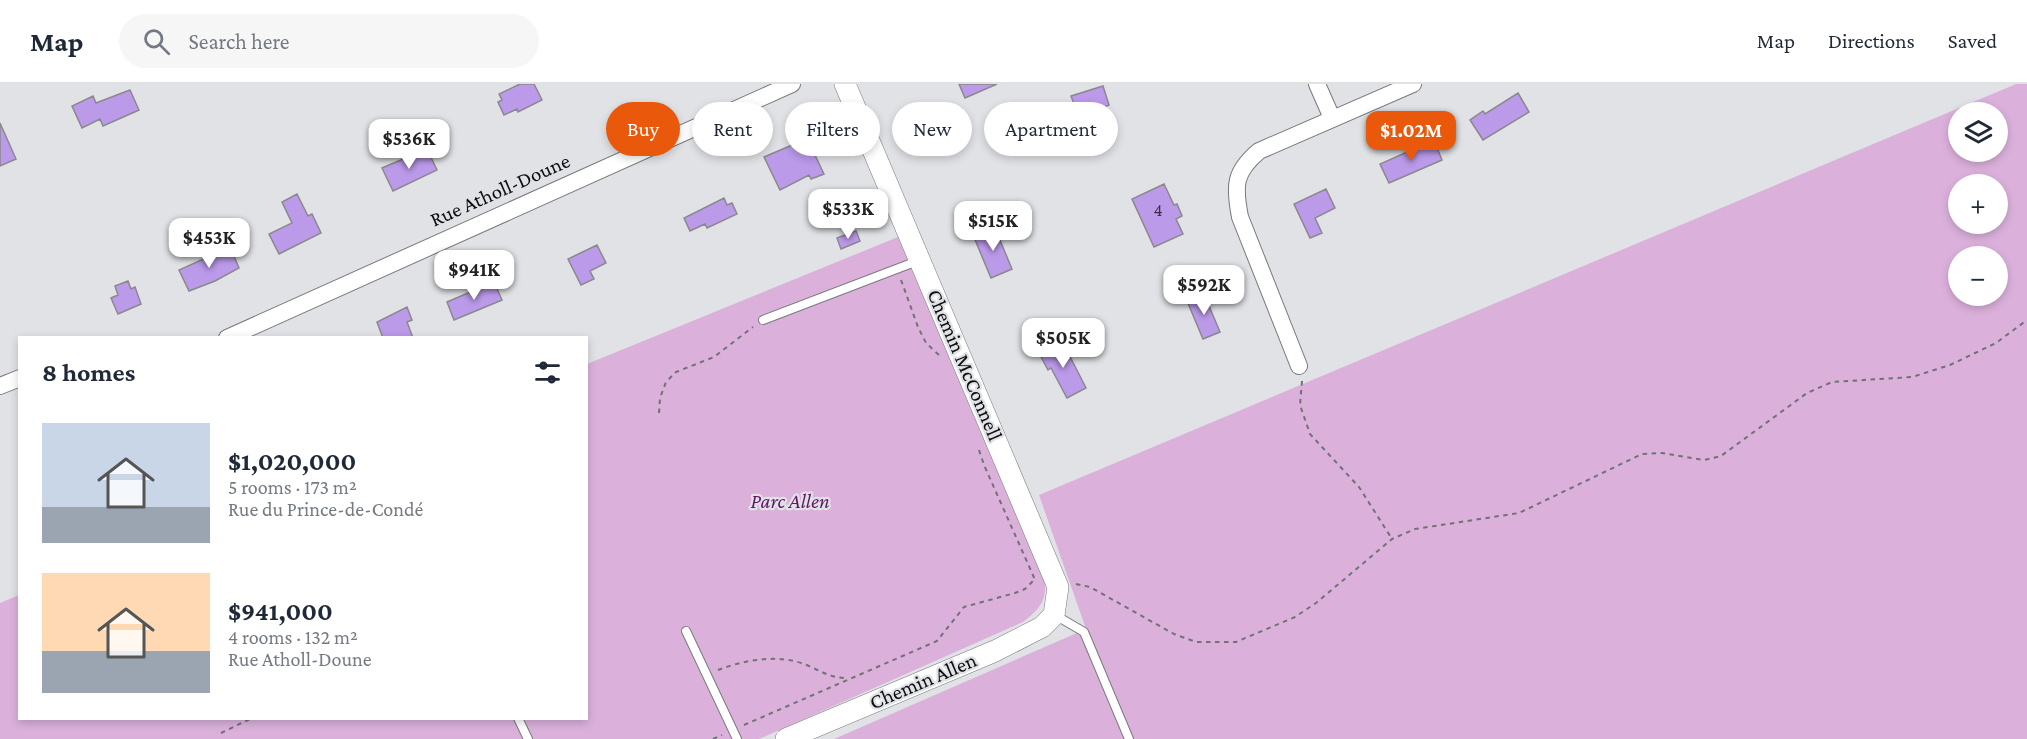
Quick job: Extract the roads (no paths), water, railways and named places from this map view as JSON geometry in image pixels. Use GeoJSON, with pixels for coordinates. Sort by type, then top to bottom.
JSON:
{"type":"FeatureCollection","features":[{"type":"Feature","properties":{"kind":"street","name":"Rue Atholl-Doune"},"geometry":{"type":"LineString","coordinates":[[231,336],[792,84]]}},
{"type":"Feature","properties":{"kind":"street","name":"Chemin McConnell"},"geometry":{"type":"LineString","coordinates":[[845,84],[1058,587],[1054,615]]}},
{"type":"Feature","properties":{"kind":"street"},"geometry":{"type":"LineString","coordinates":[[1317,84],[1332,118]]}},
{"type":"Feature","properties":{"kind":"street"},"geometry":{"type":"LineString","coordinates":[[1299,366],[1240,217],[1236,197],[1239,177],[1245,163],[1259,151],[1413,84]]}},
{"type":"Feature","properties":{"kind":"street"},"geometry":{"type":"LineString","coordinates":[[0,386],[18,379]]}},
{"type":"Feature","properties":{"kind":"street","name":"Chemin Allen"},"geometry":{"type":"LineString","coordinates":[[786,739],[995,651],[1042,627],[1054,615]]}},
{"type":"Feature","properties":{"kind":"lane"},"geometry":{"type":"LineString","coordinates":[[763,320],[920,260]]}},
{"type":"Feature","properties":{"kind":"lane"},"geometry":{"type":"LineString","coordinates":[[1054,615],[1084,632],[1129,739]]}},
{"type":"Feature","properties":{"kind":"lane"},"geometry":{"type":"LineString","coordinates":[[686,631],[737,739]]}},
{"type":"Feature","properties":{"kind":"lane"},"geometry":{"type":"LineString","coordinates":[[519,720],[528,739]]}},
{"type":"Feature","properties":{"kind":"park label","name":"Parc Allen"},"geometry":{"type":"Point","coordinates":[790,501]}}]}
